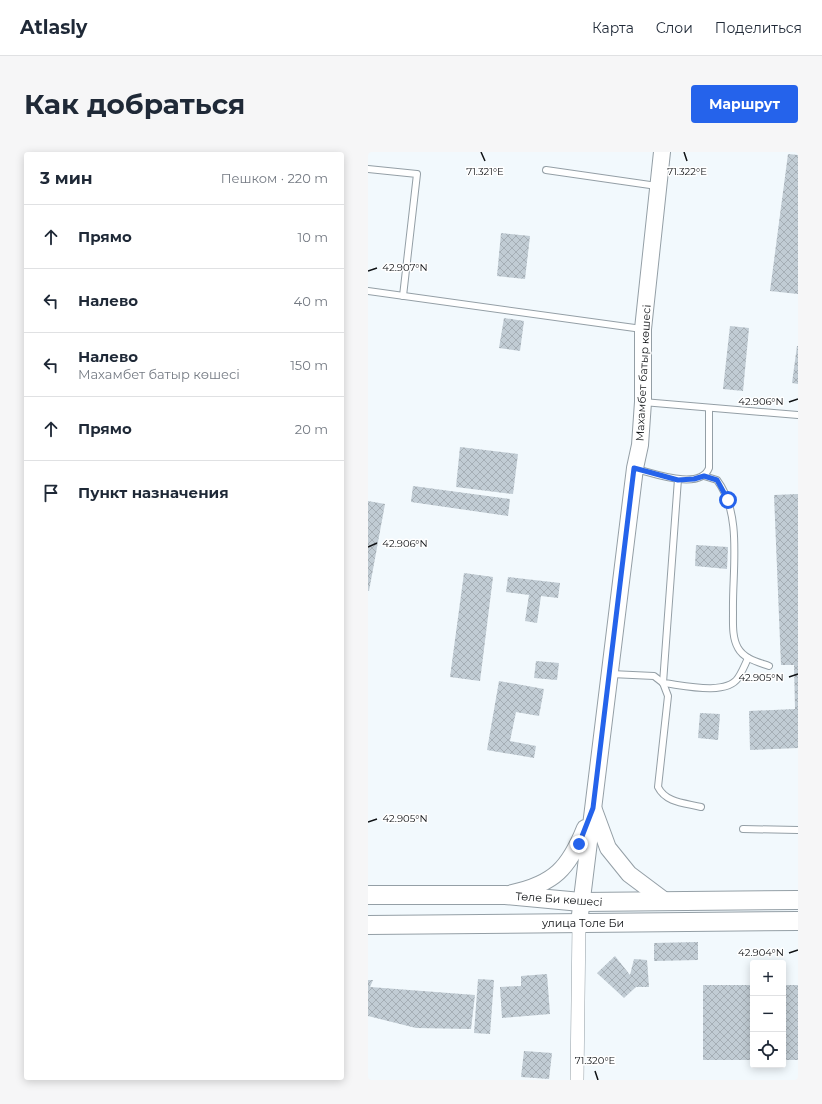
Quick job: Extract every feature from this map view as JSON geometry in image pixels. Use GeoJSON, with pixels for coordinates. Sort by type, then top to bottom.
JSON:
{"type":"FeatureCollection","features":[{"type":"Feature","properties":{"kind":"main road","name":"Төле Би көшесі"},"geometry":{"type":"LineString","coordinates":[[368,895],[504,895],[581,902],[798,900]]}},
{"type":"Feature","properties":{"kind":"main road","name":"улица Толе Би"},"geometry":{"type":"LineString","coordinates":[[368,925],[798,921]]}},
{"type":"Feature","properties":{"kind":"street","name":"Махамбет батыр көшесі"},"geometry":{"type":"LineString","coordinates":[[579,923],[634,468],[640,445],[643,402],[643,329],[662,152]]}},
{"type":"Feature","properties":{"kind":"street"},"geometry":{"type":"LineString","coordinates":[[504,895],[533,889],[564,869],[579,844],[593,808]]}},
{"type":"Feature","properties":{"kind":"street"},"geometry":{"type":"LineString","coordinates":[[593,808],[608,848],[629,874],[665,901]]}},
{"type":"Feature","properties":{"kind":"street"},"geometry":{"type":"LineString","coordinates":[[577,1080],[579,923]]}},
{"type":"Feature","properties":{"kind":"lane"},"geometry":{"type":"LineString","coordinates":[[368,169],[417,174],[403,296]]}},
{"type":"Feature","properties":{"kind":"lane"},"geometry":{"type":"LineString","coordinates":[[546,170],[658,186]]}},
{"type":"Feature","properties":{"kind":"lane"},"geometry":{"type":"LineString","coordinates":[[368,291],[643,329]]}},
{"type":"Feature","properties":{"kind":"lane"},"geometry":{"type":"LineString","coordinates":[[643,402],[798,415]]}},
{"type":"Feature","properties":{"kind":"lane"},"geometry":{"type":"LineString","coordinates":[[704,476],[709,468],[709,408]]}},
{"type":"Feature","properties":{"kind":"lane"},"geometry":{"type":"LineString","coordinates":[[634,468],[678,480],[694,479],[704,476],[717,480],[728,500],[734,542],[733,629],[738,648],[748,658],[769,666]]}},
{"type":"Feature","properties":{"kind":"lane"},"geometry":{"type":"LineString","coordinates":[[678,480],[663,683],[668,696],[658,787],[661,794],[667,799],[701,807]]}},
{"type":"Feature","properties":{"kind":"lane"},"geometry":{"type":"LineString","coordinates":[[609,674],[654,676],[663,683],[703,688],[728,687],[738,679],[748,658]]}},
{"type":"Feature","properties":{"kind":"lane"},"geometry":{"type":"LineString","coordinates":[[743,829],[798,830]]}},
{"type":"Feature","properties":{"kind":"building"},"geometry":{"type":"Polygon","coordinates":[[[788,154],[798,155],[798,294],[770,291],[788,154]]]}},
{"type":"Feature","properties":{"kind":"building"},"geometry":{"type":"Polygon","coordinates":[[[501,233],[530,236],[525,279],[497,276],[501,233]]]}},
{"type":"Feature","properties":{"kind":"building"},"geometry":{"type":"Polygon","coordinates":[[[504,318],[524,321],[520,351],[499,348],[504,318]]]}},
{"type":"Feature","properties":{"kind":"building"},"geometry":{"type":"Polygon","coordinates":[[[730,326],[749,328],[743,391],[723,389],[730,326]]]}},
{"type":"Feature","properties":{"kind":"building"},"geometry":{"type":"Polygon","coordinates":[[[798,346],[798,384],[792,383],[798,346]]]}},
{"type":"Feature","properties":{"kind":"building"},"geometry":{"type":"Polygon","coordinates":[[[460,447],[518,454],[513,494],[456,487],[460,447]]]}},
{"type":"Feature","properties":{"kind":"building"},"geometry":{"type":"Polygon","coordinates":[[[413,486],[510,499],[508,516],[411,502],[413,486]]]}},
{"type":"Feature","properties":{"kind":"building"},"geometry":{"type":"Polygon","coordinates":[[[798,494],[798,748],[750,750],[749,711],[795,709],[794,665],[781,665],[774,495],[798,494]]]}},
{"type":"Feature","properties":{"kind":"building"},"geometry":{"type":"Polygon","coordinates":[[[368,501],[385,504],[369,591],[368,591],[368,501]]]}},
{"type":"Feature","properties":{"kind":"building"},"geometry":{"type":"Polygon","coordinates":[[[696,545],[728,547],[727,569],[695,566],[696,545]]]}},
{"type":"Feature","properties":{"kind":"building"},"geometry":{"type":"Polygon","coordinates":[[[464,573],[493,577],[480,681],[450,677],[464,573]]]}},
{"type":"Feature","properties":{"kind":"building"},"geometry":{"type":"Polygon","coordinates":[[[508,577],[560,583],[558,598],[541,596],[537,623],[525,621],[529,595],[506,592],[508,577]]]}},
{"type":"Feature","properties":{"kind":"building"},"geometry":{"type":"Polygon","coordinates":[[[536,661],[559,663],[557,680],[534,678],[536,661]]]}},
{"type":"Feature","properties":{"kind":"building"},"geometry":{"type":"Polygon","coordinates":[[[499,681],[544,689],[539,716],[516,712],[510,741],[536,746],[534,758],[487,750],[499,681]]]}},
{"type":"Feature","properties":{"kind":"building"},"geometry":{"type":"Polygon","coordinates":[[[700,713],[720,714],[718,740],[698,738],[700,713]]]}},
{"type":"Feature","properties":{"kind":"building"},"geometry":{"type":"Polygon","coordinates":[[[698,942],[698,960],[654,961],[654,943],[698,942]]]}},
{"type":"Feature","properties":{"kind":"building"},"geometry":{"type":"Polygon","coordinates":[[[615,956],[630,975],[634,959],[647,960],[649,987],[636,987],[624,998],[597,973],[615,956]]]}},
{"type":"Feature","properties":{"kind":"building"},"geometry":{"type":"Polygon","coordinates":[[[547,974],[550,1014],[502,1018],[500,987],[521,986],[521,976],[547,974]]]}},
{"type":"Feature","properties":{"kind":"building"},"geometry":{"type":"Polygon","coordinates":[[[478,979],[494,980],[490,1034],[474,1033],[478,979]]]}},
{"type":"Feature","properties":{"kind":"building"},"geometry":{"type":"Polygon","coordinates":[[[368,980],[373,980],[370,987],[475,995],[471,1029],[416,1028],[368,1016],[368,980]]]}},
{"type":"Feature","properties":{"kind":"building"},"geometry":{"type":"Polygon","coordinates":[[[703,985],[750,985],[750,1060],[703,1060],[703,985]]]}},
{"type":"Feature","properties":{"kind":"building"},"geometry":{"type":"Polygon","coordinates":[[[786,985],[798,985],[798,1060],[786,1060],[786,985]]]}},
{"type":"Feature","properties":{"kind":"building"},"geometry":{"type":"Polygon","coordinates":[[[524,1051],[552,1053],[549,1079],[521,1077],[524,1051]]]}},
{"type":"Feature","properties":{"kind":"route"},"geometry":{"type":"LineString","coordinates":[[579,844],[593,808],[605,721],[609,674],[614,645],[634,468],[678,480],[694,479],[704,476],[717,480],[723,488],[728,500]]}}]}
